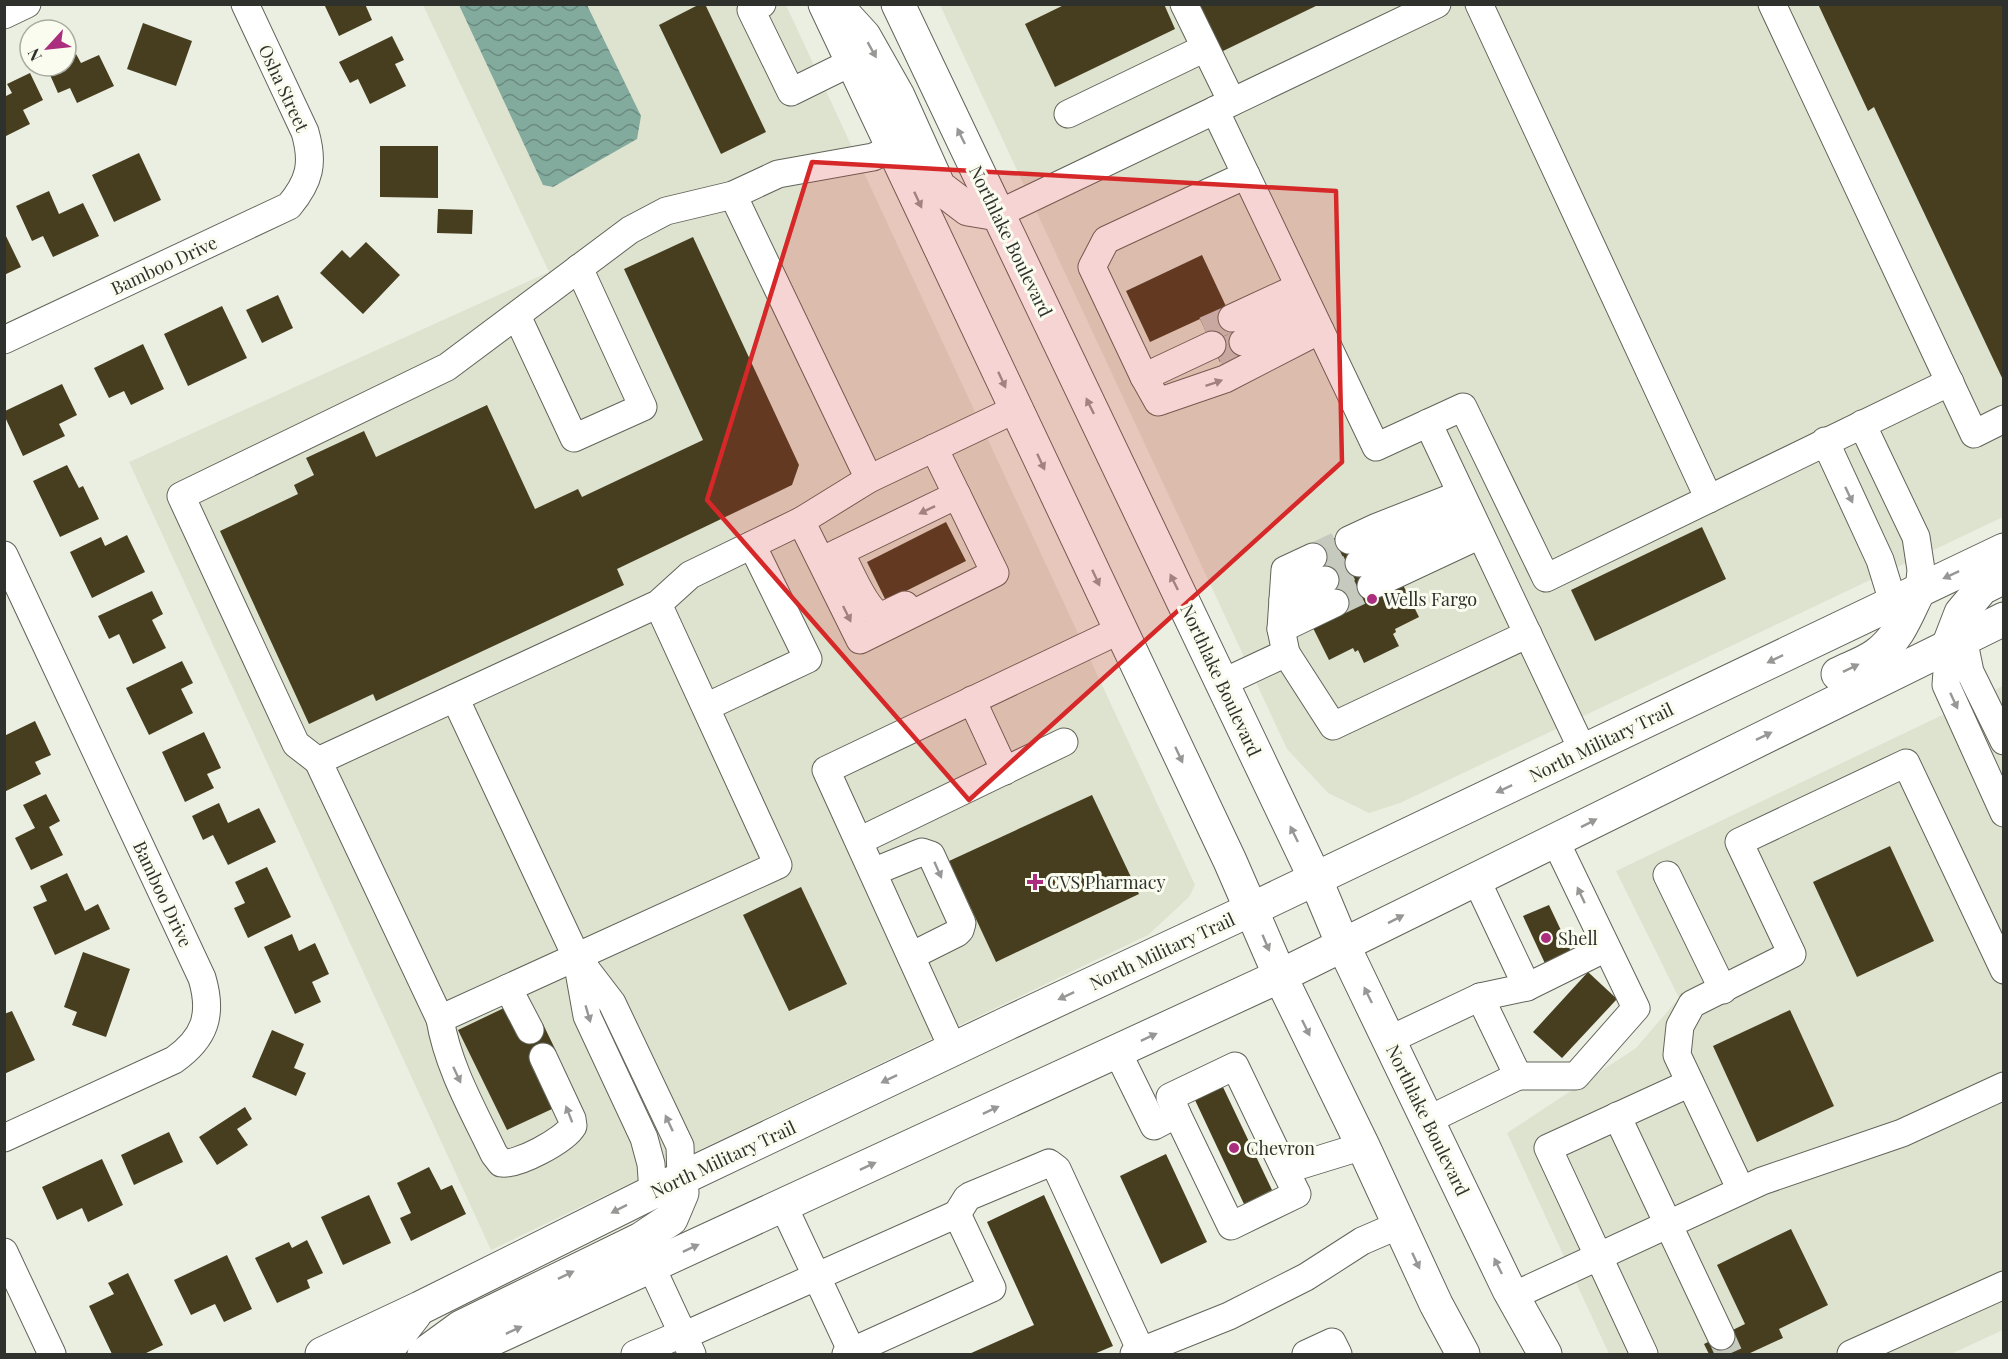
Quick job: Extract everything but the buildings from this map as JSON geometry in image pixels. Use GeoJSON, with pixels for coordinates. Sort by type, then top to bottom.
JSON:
{"type":"FeatureCollection","features":[{"type":"Feature","properties":{"kind":"main road"},"geometry":{"type":"LineString","coordinates":[[825,4],[1252,909],[1280,976],[1463,1354]]}},
{"type":"Feature","properties":{"kind":"main road"},"geometry":{"type":"LineString","coordinates":[[836,4],[864,36],[898,96],[939,187],[968,208],[998,214]]}},
{"type":"Feature","properties":{"kind":"main road","name":"Northlake Boulevard"},"geometry":{"type":"LineString","coordinates":[[898,4],[1316,878],[1343,945],[1513,1296],[1545,1354]]}},
{"type":"Feature","properties":{"kind":"main road","name":"North Military Trail"},"geometry":{"type":"LineString","coordinates":[[322,1354],[420,1308],[667,1185],[2004,550]]}},
{"type":"Feature","properties":{"kind":"main road"},"geometry":{"type":"LineString","coordinates":[[1956,641],[1961,614],[1982,588],[2004,578]]}},
{"type":"Feature","properties":{"kind":"main road"},"geometry":{"type":"LineString","coordinates":[[1641,797],[1731,728],[1875,656],[1892,641],[1900,630],[1906,596]]}},
{"type":"Feature","properties":{"kind":"main road"},"geometry":{"type":"LineString","coordinates":[[460,1354],[1280,976],[2004,618]]}},
{"type":"Feature","properties":{"kind":"main road"},"geometry":{"type":"LineString","coordinates":[[424,1354],[461,1327],[641,1239],[661,1226],[671,1219],[682,1193],[667,1185]]}},
{"type":"Feature","properties":{"kind":"main road"},"geometry":{"type":"LineString","coordinates":[[378,1354],[387,1350],[420,1308]]}},
{"type":"Feature","properties":{"kind":"street"},"geometry":{"type":"LineString","coordinates":[[4,15],[27,4]]}},
{"type":"Feature","properties":{"kind":"street","name":"Osha Street"},"geometry":{"type":"LineString","coordinates":[[245,4],[305,132],[310,148],[309,174]]}},
{"type":"Feature","properties":{"kind":"street"},"geometry":{"type":"LineString","coordinates":[[762,4],[751,10],[791,92],[852,62]]}},
{"type":"Feature","properties":{"kind":"street"},"geometry":{"type":"LineString","coordinates":[[1184,4],[1205,48],[1246,175],[1376,447],[1463,407],[1546,578],[1950,382]]}},
{"type":"Feature","properties":{"kind":"street"},"geometry":{"type":"LineString","coordinates":[[998,214],[1437,4]]}},
{"type":"Feature","properties":{"kind":"street"},"geometry":{"type":"LineString","coordinates":[[1479,4],[1708,499]]}},
{"type":"Feature","properties":{"kind":"street"},"geometry":{"type":"LineString","coordinates":[[1772,4],[1974,434],[2004,419]]}},
{"type":"Feature","properties":{"kind":"street"},"geometry":{"type":"LineString","coordinates":[[1068,114],[1205,48]]}},
{"type":"Feature","properties":{"kind":"street"},"geometry":{"type":"LineString","coordinates":[[543,1057],[572,1119],[573,1126],[565,1136],[512,1163],[501,1162],[494,1154],[451,1062],[444,1044],[440,1019],[318,761],[296,744],[181,496],[447,367],[630,230],[666,211],[732,195],[778,174],[873,157],[893,147]]}},
{"type":"Feature","properties":{"kind":"street","name":"Bamboo Drive"},"geometry":{"type":"LineString","coordinates":[[4,340],[289,206],[301,192],[309,174]]}},
{"type":"Feature","properties":{"kind":"street"},"geometry":{"type":"LineString","coordinates":[[1147,382],[1092,267],[1106,240],[1246,175]]}},
{"type":"Feature","properties":{"kind":"street"},"geometry":{"type":"LineString","coordinates":[[732,195],[869,479]]}},
{"type":"Feature","properties":{"kind":"street"},"geometry":{"type":"LineString","coordinates":[[517,316],[574,438],[643,407],[579,268]]}},
{"type":"Feature","properties":{"kind":"street"},"geometry":{"type":"LineString","coordinates":[[1238,331],[1309,307]]}},
{"type":"Feature","properties":{"kind":"street"},"geometry":{"type":"LineString","coordinates":[[1147,382],[1225,379],[1309,307]]}},
{"type":"Feature","properties":{"kind":"street"},"geometry":{"type":"LineString","coordinates":[[1147,382],[1211,343]]}},
{"type":"Feature","properties":{"kind":"street"},"geometry":{"type":"LineString","coordinates":[[318,761],[658,604],[690,575],[801,521],[869,479],[1016,409]]}},
{"type":"Feature","properties":{"kind":"street"},"geometry":{"type":"LineString","coordinates":[[1428,423],[1583,751]]}},
{"type":"Feature","properties":{"kind":"street"},"geometry":{"type":"LineString","coordinates":[[1825,441],[1880,560],[1906,596],[1921,570],[1916,537],[1862,424]]}},
{"type":"Feature","properties":{"kind":"street"},"geometry":{"type":"LineString","coordinates":[[801,521],[831,556],[860,640],[995,573],[934,448]]}},
{"type":"Feature","properties":{"kind":"street"},"geometry":{"type":"LineString","coordinates":[[831,556],[957,495]]}},
{"type":"Feature","properties":{"kind":"street"},"geometry":{"type":"LineString","coordinates":[[1360,563],[1470,513]]}},
{"type":"Feature","properties":{"kind":"street"},"geometry":{"type":"LineString","coordinates":[[706,707],[808,659],[752,545]]}},
{"type":"Feature","properties":{"kind":"street","name":"Bamboo Drive"},"geometry":{"type":"LineString","coordinates":[[4,555],[202,978],[207,994],[207,1013],[201,1034],[189,1049],[174,1060],[4,1138]]}},
{"type":"Feature","properties":{"kind":"street"},"geometry":{"type":"LineString","coordinates":[[1222,682],[1283,609],[1324,580],[1283,609]]}},
{"type":"Feature","properties":{"kind":"street"},"geometry":{"type":"LineString","coordinates":[[440,1019],[778,865],[658,604]]}},
{"type":"Feature","properties":{"kind":"street"},"geometry":{"type":"LineString","coordinates":[[1283,609],[1333,726],[1528,634]]}},
{"type":"Feature","properties":{"kind":"street"},"geometry":{"type":"LineString","coordinates":[[953,1049],[826,770],[1120,630]]}},
{"type":"Feature","properties":{"kind":"street"},"geometry":{"type":"LineString","coordinates":[[1956,641],[2004,741]]}},
{"type":"Feature","properties":{"kind":"street"},"geometry":{"type":"LineString","coordinates":[[1956,641],[1946,684],[2004,813]]}},
{"type":"Feature","properties":{"kind":"street"},"geometry":{"type":"LineString","coordinates":[[455,698],[576,956],[612,1003],[680,1146],[667,1185]]}},
{"type":"Feature","properties":{"kind":"street"},"geometry":{"type":"LineString","coordinates":[[972,700],[1005,771]]}},
{"type":"Feature","properties":{"kind":"street"},"geometry":{"type":"LineString","coordinates":[[859,841],[1064,742]]}},
{"type":"Feature","properties":{"kind":"street"},"geometry":{"type":"LineString","coordinates":[[1741,1190],[1677,1055],[1680,1026],[1692,1005],[1792,954],[1739,842],[1906,763],[2004,970]]}},
{"type":"Feature","properties":{"kind":"street"},"geometry":{"type":"LineString","coordinates":[[1428,1120],[1518,1076],[1576,1076],[1636,1008],[1555,840]]}},
{"type":"Feature","properties":{"kind":"street"},"geometry":{"type":"LineString","coordinates":[[873,872],[917,854],[926,853],[931,855],[949,894],[962,923],[960,930],[911,956]]}},
{"type":"Feature","properties":{"kind":"street"},"geometry":{"type":"LineString","coordinates":[[1667,875],[1723,990]]}},
{"type":"Feature","properties":{"kind":"street"},"geometry":{"type":"LineString","coordinates":[[1476,879],[1527,987]]}},
{"type":"Feature","properties":{"kind":"street"},"geometry":{"type":"LineString","coordinates":[[1389,1040],[1480,997],[1527,987],[1606,948]]}},
{"type":"Feature","properties":{"kind":"street"},"geometry":{"type":"LineString","coordinates":[[508,988],[530,1030]]}},
{"type":"Feature","properties":{"kind":"street"},"geometry":{"type":"LineString","coordinates":[[1480,997],[1518,1076]]}},
{"type":"Feature","properties":{"kind":"street"},"geometry":{"type":"LineString","coordinates":[[1117,1051],[1154,1126],[1178,1114]]}},
{"type":"Feature","properties":{"kind":"street"},"geometry":{"type":"LineString","coordinates":[[1235,1066],[1297,1194],[1231,1226],[1178,1114],[1170,1097],[1235,1066]]}},
{"type":"Feature","properties":{"kind":"street"},"geometry":{"type":"LineString","coordinates":[[1644,1354],[1548,1148],[1690,1083]]}},
{"type":"Feature","properties":{"kind":"street"},"geometry":{"type":"LineString","coordinates":[[1513,1296],[1762,1181],[1902,1133],[2004,1086]]}},
{"type":"Feature","properties":{"kind":"street"},"geometry":{"type":"LineString","coordinates":[[1617,1116],[1721,1336]]}},
{"type":"Feature","properties":{"kind":"street"},"geometry":{"type":"LineString","coordinates":[[1285,1170],[1363,1146]]}},
{"type":"Feature","properties":{"kind":"street"},"geometry":{"type":"LineString","coordinates":[[687,1345],[816,1276],[957,1214],[970,1196],[1049,1164],[1057,1169],[1137,1353],[1229,1316],[1306,1276],[1362,1241],[1399,1225]]}},
{"type":"Feature","properties":{"kind":"street"},"geometry":{"type":"LineString","coordinates":[[783,1205],[849,1353],[993,1288],[957,1214]]}},
{"type":"Feature","properties":{"kind":"street"},"geometry":{"type":"LineString","coordinates":[[4,1252],[52,1354]]}},
{"type":"Feature","properties":{"kind":"street"},"geometry":{"type":"LineString","coordinates":[[651,1266],[687,1345]]}},
{"type":"Feature","properties":{"kind":"street"},"geometry":{"type":"LineString","coordinates":[[1851,1354],[2004,1284]]}},
{"type":"Feature","properties":{"kind":"street"},"geometry":{"type":"LineString","coordinates":[[635,1354],[672,1338],[687,1345]]}},
{"type":"Feature","properties":{"kind":"street"},"geometry":{"type":"LineString","coordinates":[[1306,1354],[1332,1342],[1338,1354]]}},
{"type":"Feature","properties":{"kind":"highlighted area"},"geometry":{"type":"Polygon","coordinates":[[[812,162],[1336,191],[1342,462],[969,800],[707,500],[812,162]]]}},
{"type":"Feature","properties":{"kind":"shaded area"},"geometry":{"type":"Polygon","coordinates":[[[423,5],[786,5],[1195,885],[1189,897],[1148,935],[491,1250],[129,462],[549,272],[423,5]]]}},
{"type":"Feature","properties":{"kind":"shaded area"},"geometry":{"type":"Polygon","coordinates":[[[940,5],[2003,5],[2003,517],[1400,803],[1369,813],[1328,793],[1287,749],[940,5]]]}},
{"type":"Feature","properties":{"kind":"shaded area"},"geometry":{"type":"Polygon","coordinates":[[[2003,686],[2003,1330],[1951,1354],[1609,1354],[1507,1133],[1636,1048],[1679,998],[1616,871],[2003,686]]]}},
{"type":"Feature","properties":{"kind":"water"},"geometry":{"type":"Polygon","coordinates":[[[459,5],[587,5],[641,116],[637,139],[553,187],[543,185],[459,5]]]}},
{"type":"Feature","properties":{"kind":"tunnel"},"geometry":{"type":"LineString","coordinates":[[1205,330],[1232,318]]}},
{"type":"Feature","properties":{"kind":"tunnel"},"geometry":{"type":"LineString","coordinates":[[1217,355],[1243,342]]}},
{"type":"Feature","properties":{"kind":"tunnel"},"geometry":{"type":"LineString","coordinates":[[1313,557],[1349,540]]}},
{"type":"Feature","properties":{"kind":"tunnel"},"geometry":{"type":"LineString","coordinates":[[1325,580],[1359,563]]}},
{"type":"Feature","properties":{"kind":"tunnel"},"geometry":{"type":"LineString","coordinates":[[1335,603],[1371,586]]}},
{"type":"Feature","properties":{"kind":"tunnel"},"geometry":{"type":"LineString","coordinates":[[1721,1336],[1729,1354]]}},
{"type":"Feature","properties":{"kind":"place","name":"Wells Fargo"},"geometry":{"type":"Point","coordinates":[1372,599]}},
{"type":"Feature","properties":{"kind":"place","name":"CVS Pharmacy"},"geometry":{"type":"Point","coordinates":[1035,882]}},
{"type":"Feature","properties":{"kind":"place","name":"Shell"},"geometry":{"type":"Point","coordinates":[1546,938]}},
{"type":"Feature","properties":{"kind":"place","name":"Chevron"},"geometry":{"type":"Point","coordinates":[1234,1148]}}]}
